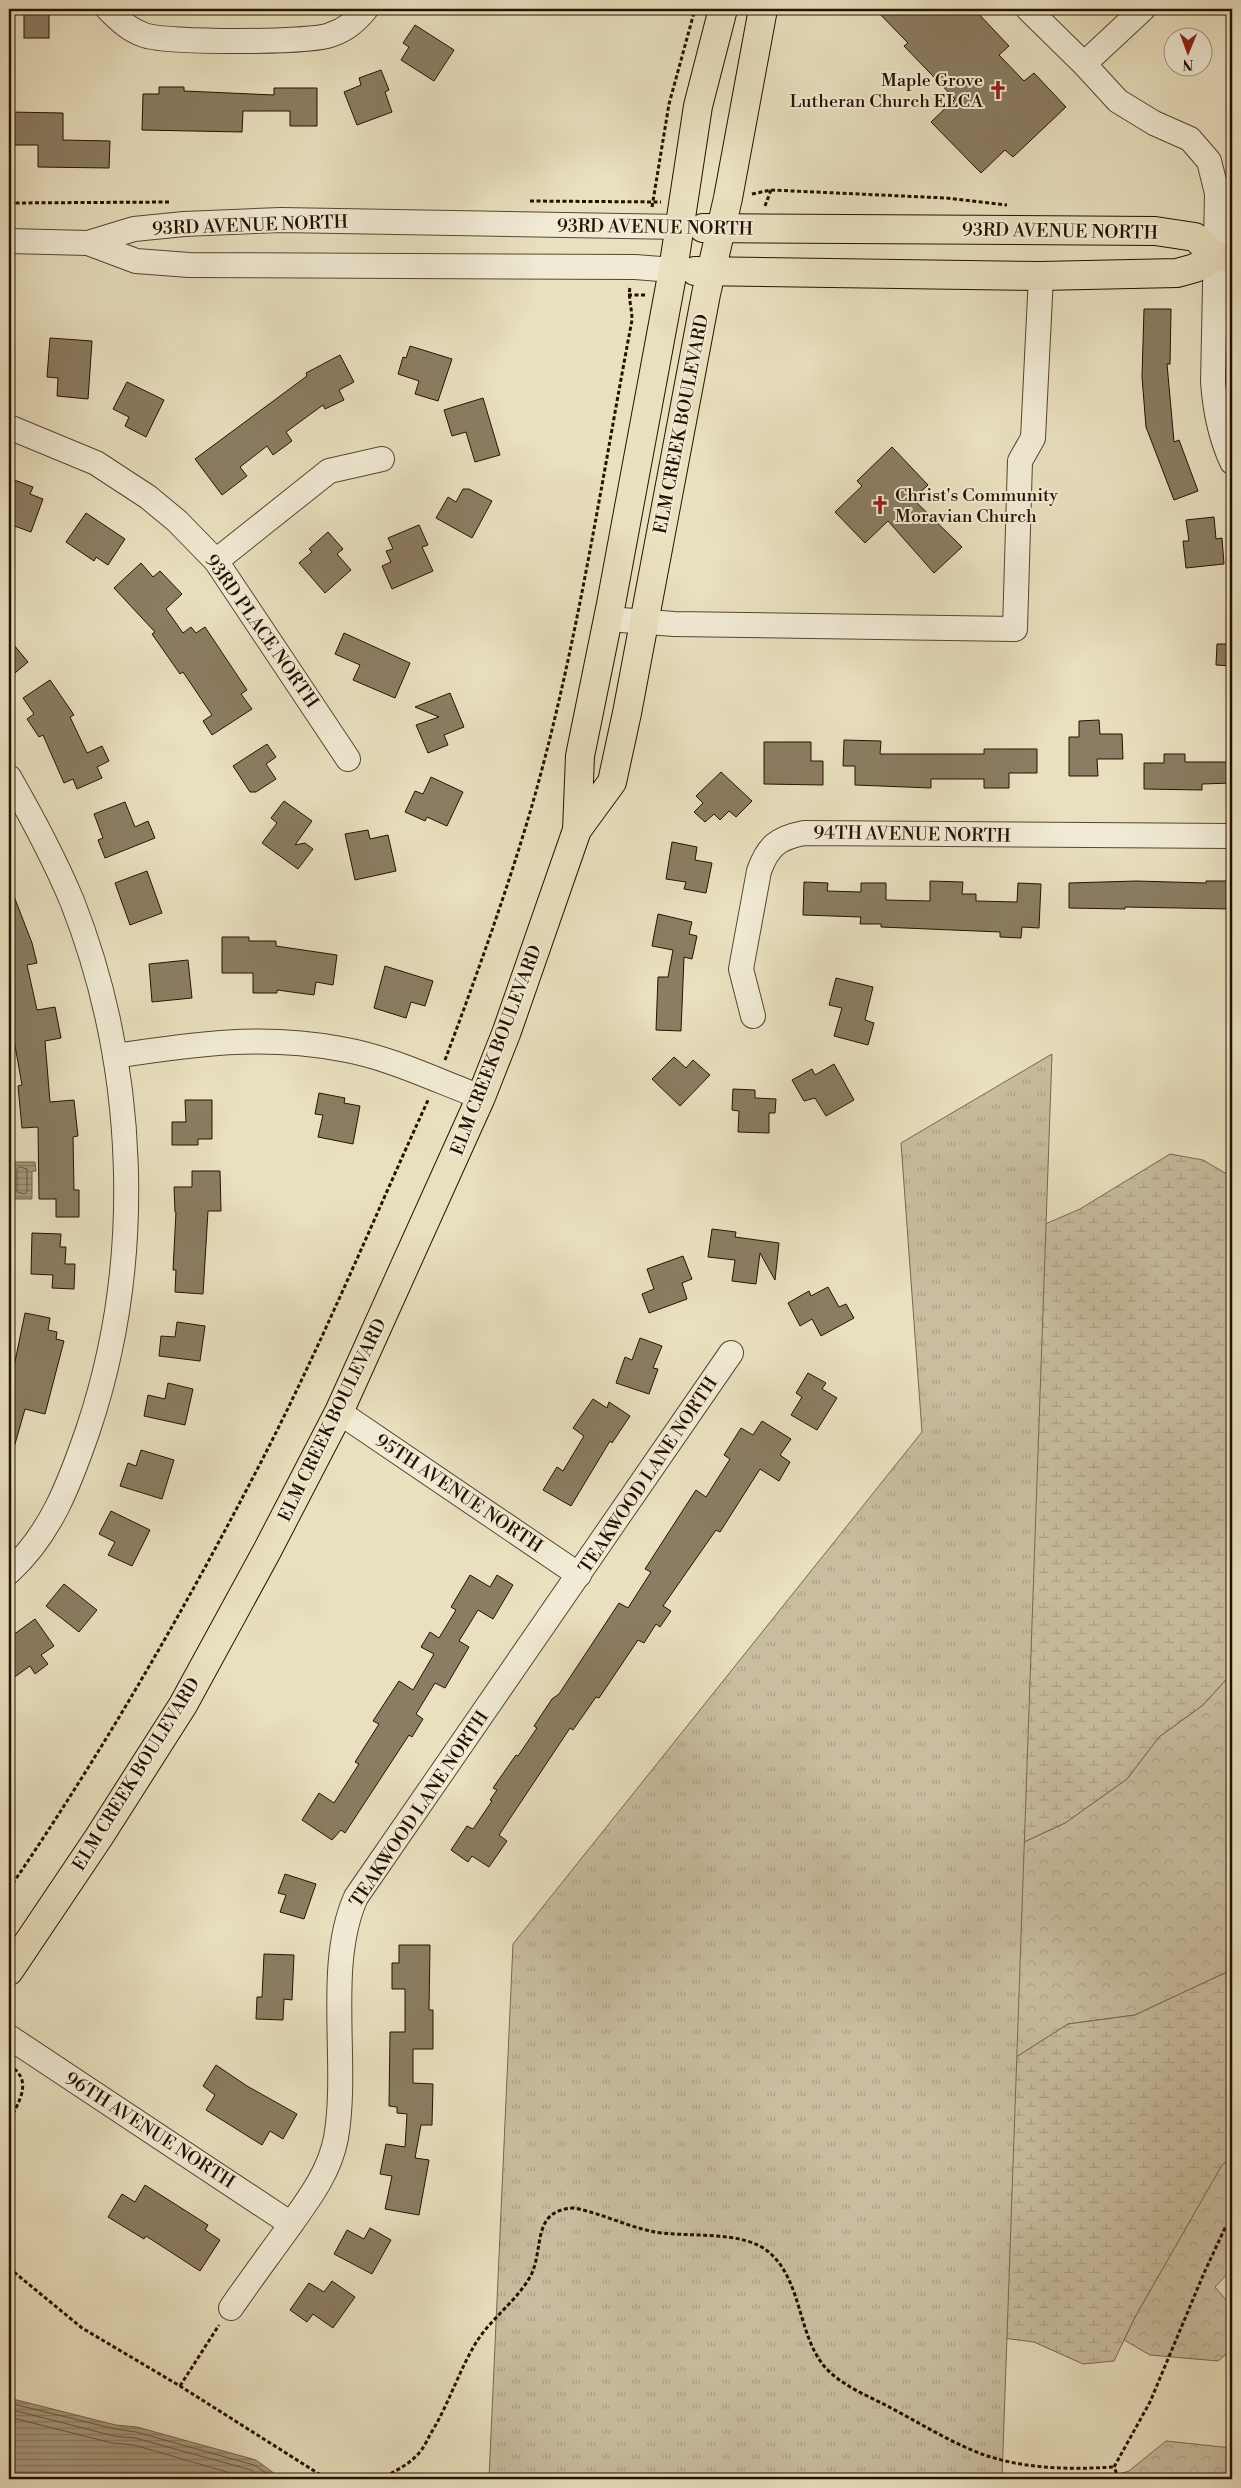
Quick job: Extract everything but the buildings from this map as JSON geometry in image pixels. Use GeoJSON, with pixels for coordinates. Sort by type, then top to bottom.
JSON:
{"type":"FeatureCollection","features":[{"type":"Feature","properties":{"kind":"main road","name":"ELM CREEK BOULEVARD"},"geometry":{"type":"LineString","coordinates":[[9,1971],[99,1838],[183,1705],[267,1551],[339,1412],[481,1097],[508,1031],[577,830],[580,756],[608,619],[681,227],[698,106],[723,9]]}},
{"type":"Feature","properties":{"kind":"main road","name":"ELM CREEK BOULEVARD"},"geometry":{"type":"LineString","coordinates":[[577,830],[612,782],[627,714],[763,9]]}},
{"type":"Feature","properties":{"kind":"main road","name":"93RD AVENUE NORTH"},"geometry":{"type":"LineString","coordinates":[[681,227],[721,229],[1155,230],[1195,237],[1224,257]]}},
{"type":"Feature","properties":{"kind":"main road","name":"93RD AVENUE NORTH"},"geometry":{"type":"LineString","coordinates":[[673,270],[711,273],[1041,276],[1177,273],[1224,257]]}},
{"type":"Feature","properties":{"kind":"street"},"geometry":{"type":"LineString","coordinates":[[108,9],[124,25],[146,36],[182,39],[313,39],[329,36],[350,26],[366,9]]}},
{"type":"Feature","properties":{"kind":"street"},"geometry":{"type":"LineString","coordinates":[[1028,9],[1084,64],[1118,101],[1154,123],[1190,139],[1209,162],[1217,193],[1224,257],[1213,382],[1215,411],[1221,439],[1232,462]]}},
{"type":"Feature","properties":{"kind":"street"},"geometry":{"type":"LineString","coordinates":[[1084,64],[1144,9]]}},
{"type":"Feature","properties":{"kind":"street","name":"93RD AVENUE NORTH"},"geometry":{"type":"LineString","coordinates":[[9,241],[88,243],[134,229],[184,224],[281,220],[681,227]]}},
{"type":"Feature","properties":{"kind":"street","name":"93RD AVENUE NORTH"},"geometry":{"type":"LineString","coordinates":[[88,243],[136,261],[189,265],[635,267],[673,270]]}},
{"type":"Feature","properties":{"kind":"street"},"geometry":{"type":"LineString","coordinates":[[608,619],[644,622],[1015,629],[1020,461],[1033,438],[1041,276]]}},
{"type":"Feature","properties":{"kind":"street","name":"93RD PLACE NORTH"},"geometry":{"type":"LineString","coordinates":[[9,427],[96,463],[148,497],[177,521],[216,561],[348,759]]}},
{"type":"Feature","properties":{"kind":"street"},"geometry":{"type":"LineString","coordinates":[[216,561],[329,471],[382,460]]}},
{"type":"Feature","properties":{"kind":"street"},"geometry":{"type":"LineString","coordinates":[[9,777],[39,829],[72,902],[97,977],[115,1056],[124,1134],[126,1174],[121,1279],[111,1344],[95,1409],[60,1504],[41,1535],[9,1572]]}},
{"type":"Feature","properties":{"kind":"street","name":"94TH AVENUE NORTH"},"geometry":{"type":"LineString","coordinates":[[753,1016],[741,969],[759,871],[764,856],[774,844],[788,836],[804,832],[1232,836]]}},
{"type":"Feature","properties":{"kind":"street"},"geometry":{"type":"LineString","coordinates":[[115,1056],[189,1045],[240,1040],[291,1041],[343,1049],[395,1065],[481,1097]]}},
{"type":"Feature","properties":{"kind":"street","name":"TEAKWOOD LANE NORTH"},"geometry":{"type":"LineString","coordinates":[[231,2308],[308,2202],[326,2171],[336,2139],[339,2106],[342,1953],[348,1914],[366,1881],[580,1575],[731,1353]]}},
{"type":"Feature","properties":{"kind":"street","name":"95TH AVENUE NORTH"},"geometry":{"type":"LineString","coordinates":[[339,1412],[580,1575]]}},
{"type":"Feature","properties":{"kind":"street","name":"96TH AVENUE NORTH"},"geometry":{"type":"LineString","coordinates":[[9,2037],[291,2224]]}},
{"type":"Feature","properties":{"kind":"path"},"geometry":{"type":"LineString","coordinates":[[653,202],[669,104],[695,9]]}},
{"type":"Feature","properties":{"kind":"path"},"geometry":{"type":"LineString","coordinates":[[771,190],[946,198],[1016,206]]}},
{"type":"Feature","properties":{"kind":"path"},"geometry":{"type":"LineString","coordinates":[[9,1889],[47,1833],[182,1610],[261,1462],[301,1380],[437,1081],[485,954],[531,808],[556,710],[584,578],[632,320],[632,304],[628,295]]}},
{"type":"Feature","properties":{"kind":"path"},"geometry":{"type":"LineString","coordinates":[[9,2065],[20,2074],[24,2086],[20,2101],[9,2121]]}},
{"type":"Feature","properties":{"kind":"path"},"geometry":{"type":"LineString","coordinates":[[379,2479],[410,2462],[419,2454],[438,2422],[477,2341],[528,2280],[535,2266],[540,2233],[545,2221],[554,2213],[564,2208],[574,2208],[652,2231],[718,2236],[758,2245],[771,2254],[789,2281],[810,2337],[824,2366],[836,2378],[965,2447],[1016,2463],[1044,2467],[1114,2467]]}},
{"type":"Feature","properties":{"kind":"path"},"geometry":{"type":"LineString","coordinates":[[1114,2467],[1150,2402],[1201,2280],[1225,2228],[1232,2220]]}},
{"type":"Feature","properties":{"kind":"path"},"geometry":{"type":"LineString","coordinates":[[9,2268],[82,2328],[180,2386],[327,2479]]}},
{"type":"Feature","properties":{"kind":"path"},"geometry":{"type":"LineString","coordinates":[[180,2386],[231,2308]]}},
{"type":"Feature","properties":{"kind":"path"},"geometry":{"type":"LineString","coordinates":[[1114,2467],[1119,2479]]}},
{"type":"Feature","properties":{"kind":"green space"},"geometry":{"type":"Polygon","coordinates":[[[1052,1054],[1002,2479],[489,2479],[513,1944],[922,1432],[901,1143],[1052,1054]]]}},
{"type":"Feature","properties":{"kind":"green space"},"geometry":{"type":"Polygon","coordinates":[[[1170,1154],[1203,1160],[1232,1177],[1232,1673],[1203,1705],[1159,1737],[1127,1779],[1065,1823],[1007,1850],[922,1432],[1029,1231],[1080,1209],[1170,1154]]]}},
{"type":"Feature","properties":{"kind":"green space"},"geometry":{"type":"Polygon","coordinates":[[[1232,1673],[1232,1967],[1229,1971],[1135,2015],[1068,2024],[968,2088],[513,1944],[1007,1850],[1065,1823],[1127,1779],[1159,1737],[1203,1705],[1232,1673]]]}},
{"type":"Feature","properties":{"kind":"green space"},"geometry":{"type":"Polygon","coordinates":[[[1232,1967],[1232,2157],[1222,2165],[1135,2317],[1114,2361],[1083,2364],[1034,2342],[995,2337],[968,2088],[1068,2024],[1135,2015],[1229,1971],[1232,1967]]]}},
{"type":"Feature","properties":{"kind":"green space"},"geometry":{"type":"Polygon","coordinates":[[[1232,2157],[1232,2269],[1215,2287],[1232,2307],[1232,2349],[1218,2361],[1150,2355],[1124,2340],[1135,2317],[1222,2164],[1232,2157]]]}},
{"type":"Feature","properties":{"kind":"green space"},"geometry":{"type":"Polygon","coordinates":[[[1166,2441],[1232,2448],[1232,2479],[1103,2479],[1129,2471],[1166,2441]]]}},
{"type":"Feature","properties":{"kind":"water"},"geometry":{"type":"Polygon","coordinates":[[[12,1162],[35,1162],[36,1171],[32,1171],[32,1199],[12,1199],[12,1162]]]}},
{"type":"Feature","properties":{"kind":"water"},"geometry":{"type":"Polygon","coordinates":[[[9,2398],[116,2425],[137,2427],[256,2460],[282,2479],[9,2479],[9,2398]]]}},
{"type":"Feature","properties":{"kind":"place","name":"Maple Grove Lutheran Church ELCA"},"geometry":{"type":"Point","coordinates":[998,90]}},
{"type":"Feature","properties":{"kind":"place","name":"Christ's Community Moravian Church"},"geometry":{"type":"Point","coordinates":[880,505]}}]}
